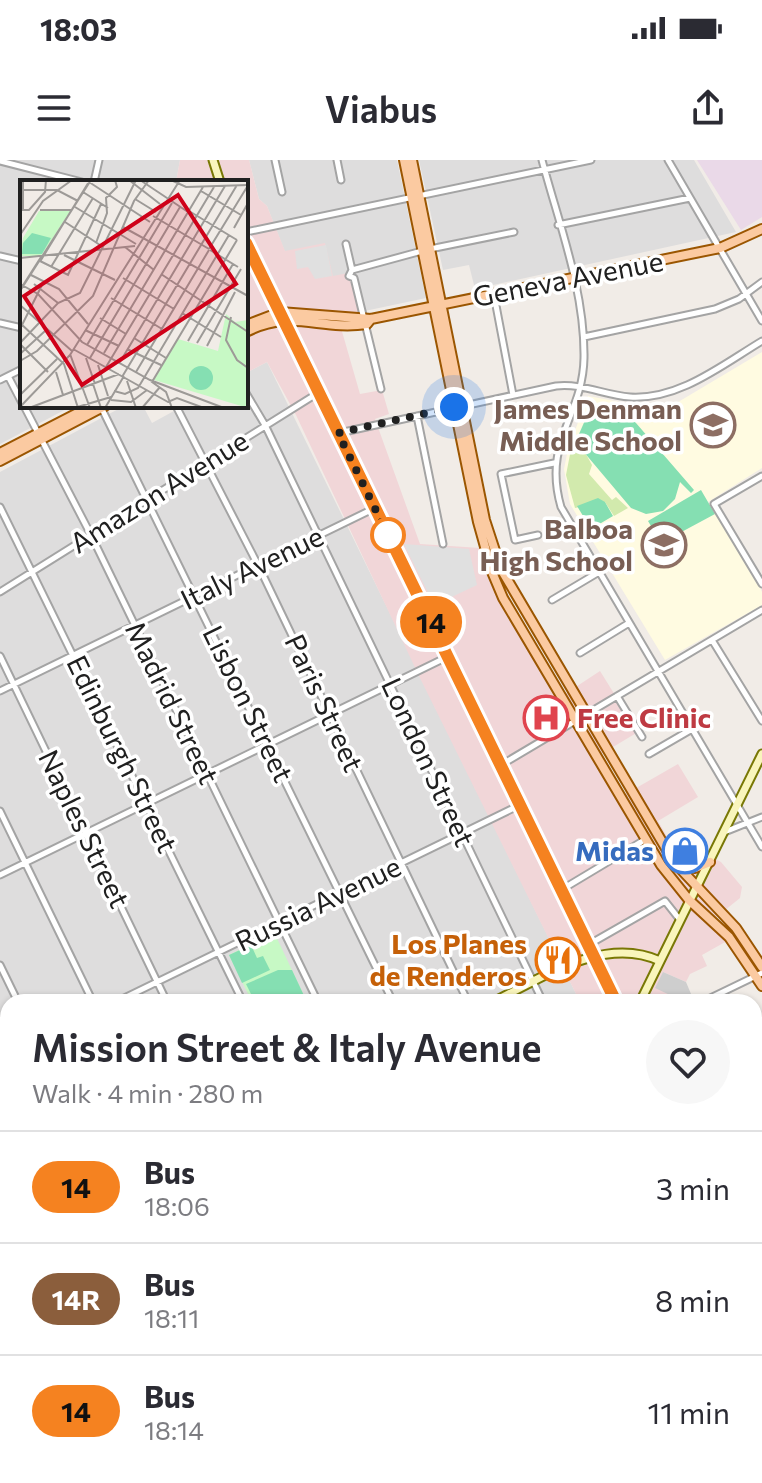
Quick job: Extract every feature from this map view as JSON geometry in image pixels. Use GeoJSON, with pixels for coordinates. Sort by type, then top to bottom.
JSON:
{"type":"FeatureCollection","features":[{"type":"Feature","properties":{"kind":"main road"},"geometry":{"type":"LineString","coordinates":[[213,160],[219,180]]}},
{"type":"Feature","properties":{"kind":"main road"},"geometry":{"type":"LineString","coordinates":[[404,160],[415,196],[492,572],[503,598],[646,839],[689,900],[729,937],[759,974],[762,986]]}},
{"type":"Feature","properties":{"kind":"main road"},"geometry":{"type":"LineString","coordinates":[[412,160],[415,196]]}},
{"type":"Feature","properties":{"kind":"main road","name":"Geneva Avenue"},"geometry":{"type":"LineString","coordinates":[[248,324],[282,316],[367,320],[720,248],[762,229]]}},
{"type":"Feature","properties":{"kind":"main road"},"geometry":{"type":"LineString","coordinates":[[248,250],[612,994]]}},
{"type":"Feature","properties":{"kind":"main road","name":"Geneva Avenue"},"geometry":{"type":"LineString","coordinates":[[248,331],[282,316]]}},
{"type":"Feature","properties":{"kind":"main road"},"geometry":{"type":"LineString","coordinates":[[458,406],[496,557],[512,592],[674,862],[696,889],[736,928],[762,967]]}},
{"type":"Feature","properties":{"kind":"main road"},"geometry":{"type":"LineString","coordinates":[[0,461],[88,408]]}},
{"type":"Feature","properties":{"kind":"main road"},"geometry":{"type":"LineString","coordinates":[[0,453],[100,408]]}},
{"type":"Feature","properties":{"kind":"main road"},"geometry":{"type":"LineString","coordinates":[[644,994],[689,900],[727,831],[762,754]]}},
{"type":"Feature","properties":{"kind":"main road"},"geometry":{"type":"LineString","coordinates":[[674,862],[695,868],[710,862]]}},
{"type":"Feature","properties":{"kind":"main road"},"geometry":{"type":"LineString","coordinates":[[509,994],[593,954],[643,956],[660,961]]}},
{"type":"Feature","properties":{"kind":"street"},"geometry":{"type":"LineString","coordinates":[[94,180],[99,160]]}},
{"type":"Feature","properties":{"kind":"street"},"geometry":{"type":"LineString","coordinates":[[275,160],[282,192]]}},
{"type":"Feature","properties":{"kind":"street"},"geometry":{"type":"LineString","coordinates":[[337,160],[341,180]]}},
{"type":"Feature","properties":{"kind":"street"},"geometry":{"type":"LineString","coordinates":[[542,160],[574,277],[584,337],[580,385],[554,463],[561,507],[762,847]]}},
{"type":"Feature","properties":{"kind":"street"},"geometry":{"type":"LineString","coordinates":[[248,232],[591,160]]}},
{"type":"Feature","properties":{"kind":"street"},"geometry":{"type":"LineString","coordinates":[[668,160],[762,321]]}},
{"type":"Feature","properties":{"kind":"street"},"geometry":{"type":"LineString","coordinates":[[0,161],[74,180]]}},
{"type":"Feature","properties":{"kind":"street"},"geometry":{"type":"LineString","coordinates":[[558,225],[690,198]]}},
{"type":"Feature","properties":{"kind":"street"},"geometry":{"type":"LineString","coordinates":[[352,270],[426,250],[514,232]]}},
{"type":"Feature","properties":{"kind":"street"},"geometry":{"type":"LineString","coordinates":[[346,244],[352,270],[349,276],[354,278],[367,320],[381,389]]}},
{"type":"Feature","properties":{"kind":"street"},"geometry":{"type":"LineString","coordinates":[[0,256],[20,261]]}},
{"type":"Feature","properties":{"kind":"street"},"geometry":{"type":"LineString","coordinates":[[584,337],[715,309],[762,282]]}},
{"type":"Feature","properties":{"kind":"street"},"geometry":{"type":"LineString","coordinates":[[494,295],[513,395]]}},
{"type":"Feature","properties":{"kind":"street"},"geometry":{"type":"LineString","coordinates":[[0,323],[20,328]]}},
{"type":"Feature","properties":{"kind":"street"},"geometry":{"type":"LineString","coordinates":[[338,433],[556,386],[580,385],[618,396],[643,397],[667,393],[762,341]]}},
{"type":"Feature","properties":{"kind":"street"},"geometry":{"type":"LineString","coordinates":[[0,380],[20,370]]}},
{"type":"Feature","properties":{"kind":"street","name":"Madrid Street"},"geometry":{"type":"LineString","coordinates":[[8,376],[20,398]]}},
{"type":"Feature","properties":{"kind":"street","name":"Amazon Avenue"},"geometry":{"type":"LineString","coordinates":[[0,592],[318,393]]}},
{"type":"Feature","properties":{"kind":"street","name":"London Street"},"geometry":{"type":"LineString","coordinates":[[248,396],[265,425],[539,994]]}},
{"type":"Feature","properties":{"kind":"street","name":"Madrid Street"},"geometry":{"type":"LineString","coordinates":[[25,408],[91,535],[314,994]]}},
{"type":"Feature","properties":{"kind":"street","name":"Lisbon Street"},"geometry":{"type":"LineString","coordinates":[[102,408],[389,994]]}},
{"type":"Feature","properties":{"kind":"street","name":"Paris Street"},"geometry":{"type":"LineString","coordinates":[[177,408],[464,994]]}},
{"type":"Feature","properties":{"kind":"street"},"geometry":{"type":"LineString","coordinates":[[417,416],[443,544]]}},
{"type":"Feature","properties":{"kind":"street"},"geometry":{"type":"LineString","coordinates":[[538,535],[515,540],[501,474],[554,463]]}},
{"type":"Feature","properties":{"kind":"street"},"geometry":{"type":"LineString","coordinates":[[762,476],[714,504],[762,584]]}},
{"type":"Feature","properties":{"kind":"street","name":"Edinburgh Street"},"geometry":{"type":"LineString","coordinates":[[0,507],[239,994]]}},
{"type":"Feature","properties":{"kind":"street","name":"Italy Avenue"},"geometry":{"type":"LineString","coordinates":[[0,691],[375,508]]}},
{"type":"Feature","properties":{"kind":"street"},"geometry":{"type":"LineString","coordinates":[[552,600],[599,572]]}},
{"type":"Feature","properties":{"kind":"street"},"geometry":{"type":"LineString","coordinates":[[501,765],[762,610]]}},
{"type":"Feature","properties":{"kind":"street"},"geometry":{"type":"LineString","coordinates":[[580,653],[629,623]]}},
{"type":"Feature","properties":{"kind":"street"},"geometry":{"type":"LineString","coordinates":[[712,640],[762,721]]}},
{"type":"Feature","properties":{"kind":"street","name":"Naples Street"},"geometry":{"type":"LineString","coordinates":[[0,656],[163,994]]}},
{"type":"Feature","properties":{"kind":"street"},"geometry":{"type":"LineString","coordinates":[[0,875],[447,657]]}},
{"type":"Feature","properties":{"kind":"street"},"geometry":{"type":"LineString","coordinates":[[617,696],[642,737]]}},
{"type":"Feature","properties":{"kind":"street"},"geometry":{"type":"LineString","coordinates":[[649,754],[692,729]]}},
{"type":"Feature","properties":{"kind":"street","name":"Russia Avenue"},"geometry":{"type":"LineString","coordinates":[[132,994],[520,805]]}},
{"type":"Feature","properties":{"kind":"street"},"geometry":{"type":"LineString","coordinates":[[0,811],[89,994]]}},
{"type":"Feature","properties":{"kind":"street"},"geometry":{"type":"LineString","coordinates":[[727,831],[762,817]]}},
{"type":"Feature","properties":{"kind":"street"},"geometry":{"type":"LineString","coordinates":[[561,890],[646,839]]}},
{"type":"Feature","properties":{"kind":"street"},"geometry":{"type":"LineString","coordinates":[[588,945],[665,901],[680,920]]}},
{"type":"Feature","properties":{"kind":"street"},"geometry":{"type":"LineString","coordinates":[[0,965],[14,994]]}},
{"type":"Feature","properties":{"kind":"street"},"geometry":{"type":"LineString","coordinates":[[718,994],[759,974]]}},
{"type":"Feature","properties":{"kind":"shaded area"},"geometry":{"type":"Polygon","coordinates":[[[0,160],[180,160],[176,180],[20,180],[20,408],[68,408],[0,444],[0,160]]]}},
{"type":"Feature","properties":{"kind":"shaded area"},"geometry":{"type":"Polygon","coordinates":[[[180,160],[249,160],[259,199],[267,206],[285,251],[325,243],[333,276],[348,273],[360,312],[337,314],[360,394],[382,390],[389,414],[375,419],[420,544],[480,548],[486,573],[559,698],[600,671],[638,732],[593,759],[617,799],[678,764],[698,797],[658,821],[673,847],[694,835],[705,854],[721,862],[742,887],[740,898],[709,923],[727,941],[702,955],[707,966],[690,974],[686,982],[663,972],[672,994],[576,994],[419,676],[296,415],[267,362],[248,372],[248,180],[176,180],[180,160]]]}},
{"type":"Feature","properties":{"kind":"shaded area"},"geometry":{"type":"Polygon","coordinates":[[[249,160],[397,160],[426,298],[360,312],[333,277],[285,252],[267,206],[259,199],[249,160]]]}},
{"type":"Feature","properties":{"kind":"shaded area"},"geometry":{"type":"Polygon","coordinates":[[[419,160],[694,160],[736,232],[475,289],[469,265],[443,270],[419,160]]]}},
{"type":"Feature","properties":{"kind":"shaded area"},"geometry":{"type":"Polygon","coordinates":[[[697,160],[762,160],[762,217],[741,230],[697,160]]]}},
{"type":"Feature","properties":{"kind":"shaded area"},"geometry":{"type":"Polygon","coordinates":[[[326,245],[332,276],[315,279],[308,267],[297,269],[295,251],[326,245]]]}},
{"type":"Feature","properties":{"kind":"shaded area","name":"Balboa High School"},"geometry":{"type":"Polygon","coordinates":[[[762,352],[762,468],[708,502],[751,570],[762,592],[762,605],[665,660],[570,504],[564,469],[568,449],[588,396],[647,407],[658,414],[762,352]]]}},
{"type":"Feature","properties":{"kind":"shaded area"},"geometry":{"type":"Polygon","coordinates":[[[267,362],[576,994],[0,994],[0,472],[120,408],[144,408],[152,423],[179,408],[248,408],[248,372],[267,362]]]}},
{"type":"Feature","properties":{"kind":"shaded area"},"geometry":{"type":"Polygon","coordinates":[[[404,544],[469,549],[477,585],[441,602],[432,601],[404,544]]]}},
{"type":"Feature","properties":{"kind":"shaded area"},"geometry":{"type":"Polygon","coordinates":[[[663,972],[686,982],[691,994],[668,994],[655,988],[663,972]]]}},
{"type":"Feature","properties":{"kind":"green space"},"geometry":{"type":"Polygon","coordinates":[[[605,407],[623,408],[694,490],[691,493],[680,482],[675,499],[663,511],[646,514],[631,508],[583,451],[579,434],[586,418],[605,407]]]}},
{"type":"Feature","properties":{"kind":"green space"},"geometry":{"type":"Polygon","coordinates":[[[573,439],[578,440],[592,465],[589,474],[612,500],[616,497],[628,508],[614,516],[605,502],[575,508],[566,475],[573,439]]]}},
{"type":"Feature","properties":{"kind":"green space"},"geometry":{"type":"Polygon","coordinates":[[[701,490],[715,514],[661,543],[648,521],[701,490]]]}},
{"type":"Feature","properties":{"kind":"green space"},"geometry":{"type":"Polygon","coordinates":[[[598,498],[605,502],[613,516],[591,529],[577,506],[598,498]]]}},
{"type":"Feature","properties":{"kind":"green space"},"geometry":{"type":"Polygon","coordinates":[[[274,932],[303,994],[248,994],[229,955],[274,932]]]}},
{"type":"Feature","properties":{"kind":"green space"},"geometry":{"type":"Polygon","coordinates":[[[251,945],[257,958],[263,956],[270,970],[242,983],[229,955],[251,945]]]}},
{"type":"Feature","properties":{"kind":"green space"},"geometry":{"type":"Polygon","coordinates":[[[278,970],[292,970],[303,994],[251,994],[246,984],[278,970]]]}},
{"type":"Feature","properties":{"kind":"bus line","name":"14"},"geometry":{"type":"LineString","coordinates":[[248,247],[612,994]]}},
{"type":"Feature","properties":{"kind":"place","name":"James Denman Middle School"},"geometry":{"type":"Point","coordinates":[713,425]}},
{"type":"Feature","properties":{"kind":"place","name":"Balboa High School"},"geometry":{"type":"Point","coordinates":[664,545]}},
{"type":"Feature","properties":{"kind":"place","name":"Free Clinic"},"geometry":{"type":"Point","coordinates":[546,718]}},
{"type":"Feature","properties":{"kind":"place","name":"Midas"},"geometry":{"type":"Point","coordinates":[685,851]}},
{"type":"Feature","properties":{"kind":"place","name":"Los Planes de Renderos"},"geometry":{"type":"Point","coordinates":[558,960]}},
{"type":"Feature","properties":{"kind":"route"},"geometry":{"type":"LineString","coordinates":[[388,535],[338,433],[454,407]]}}]}
